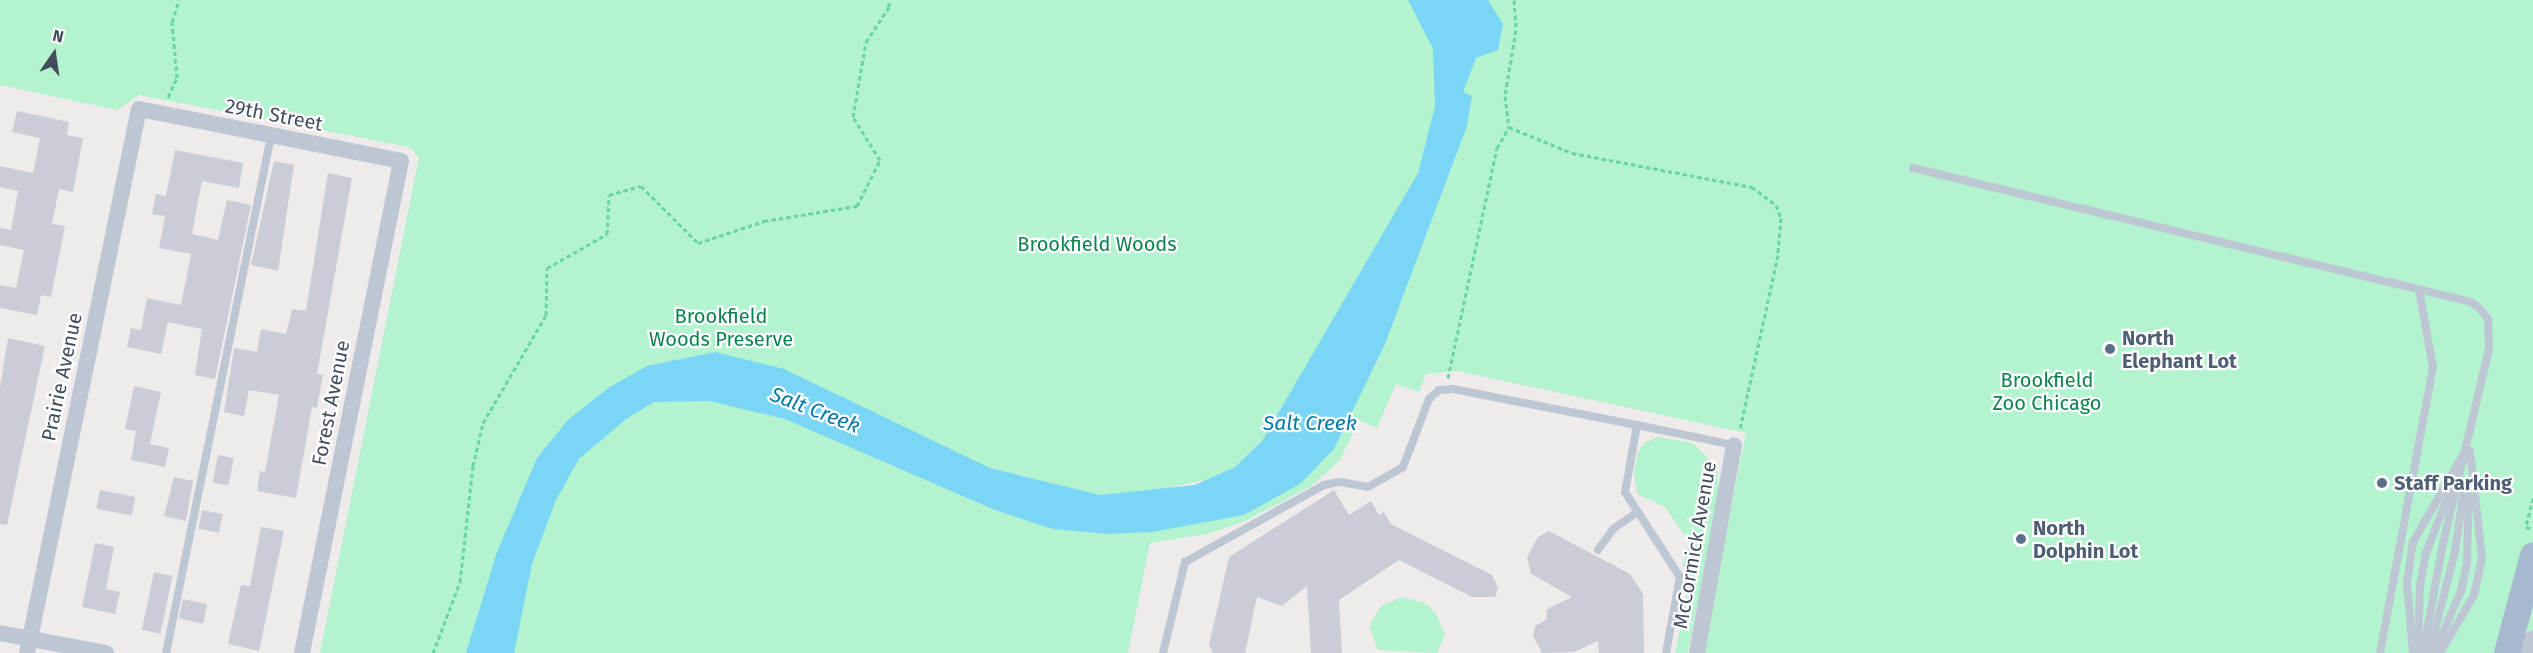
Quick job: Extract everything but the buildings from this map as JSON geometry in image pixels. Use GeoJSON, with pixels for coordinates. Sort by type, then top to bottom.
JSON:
{"type":"FeatureCollection","features":[{"type":"Feature","properties":{"kind":"main road"},"geometry":{"type":"LineString","coordinates":[[2507,653],[2533,555]]}},
{"type":"Feature","properties":{"kind":"street","name":"29th Street"},"geometry":{"type":"LineString","coordinates":[[139,109],[401,161]]}},
{"type":"Feature","properties":{"kind":"street","name":"Prairie Avenue"},"geometry":{"type":"LineString","coordinates":[[28,646],[139,109]]}},
{"type":"Feature","properties":{"kind":"street","name":"Forest Avenue"},"geometry":{"type":"LineString","coordinates":[[302,653],[401,161]]}},
{"type":"Feature","properties":{"kind":"street","name":"McCormick Avenue"},"geometry":{"type":"LineString","coordinates":[[1696,653],[1734,445]]}},
{"type":"Feature","properties":{"kind":"street"},"geometry":{"type":"LineString","coordinates":[[0,633],[28,646],[106,653]]}},
{"type":"Feature","properties":{"kind":"street"},"geometry":{"type":"LineString","coordinates":[[2524,653],[2533,638]]}},
{"type":"Feature","properties":{"kind":"lane"},"geometry":{"type":"LineString","coordinates":[[166,653],[271,136]]}},
{"type":"Feature","properties":{"kind":"lane"},"geometry":{"type":"LineString","coordinates":[[1913,168],[2470,302],[2488,319],[2489,349],[2469,444],[2442,548],[2423,653]]}},
{"type":"Feature","properties":{"kind":"lane"},"geometry":{"type":"LineString","coordinates":[[2380,653],[2433,367],[2419,290]]}},
{"type":"Feature","properties":{"kind":"lane"},"geometry":{"type":"LineString","coordinates":[[1163,653],[1185,562],[1324,485],[1340,482],[1368,487],[1403,467],[1429,399],[1446,389],[1734,445]]}},
{"type":"Feature","properties":{"kind":"lane"},"geometry":{"type":"LineString","coordinates":[[1638,425],[1625,483],[1628,501],[1680,577],[1666,653]]}},
{"type":"Feature","properties":{"kind":"lane"},"geometry":{"type":"LineString","coordinates":[[2413,653],[2407,583],[2413,542],[2469,444]]}},
{"type":"Feature","properties":{"kind":"lane"},"geometry":{"type":"LineString","coordinates":[[2418,653],[2420,586],[2428,545],[2469,444]]}},
{"type":"Feature","properties":{"kind":"lane"},"geometry":{"type":"LineString","coordinates":[[2429,653],[2456,552],[2469,444]]}},
{"type":"Feature","properties":{"kind":"lane"},"geometry":{"type":"LineString","coordinates":[[2434,653],[2461,591],[2469,554],[2469,444]]}},
{"type":"Feature","properties":{"kind":"lane"},"geometry":{"type":"LineString","coordinates":[[2440,653],[2474,595],[2482,558],[2469,444]]}},
{"type":"Feature","properties":{"kind":"lane"},"geometry":{"type":"LineString","coordinates":[[1598,550],[1613,528],[1636,513]]}},
{"type":"Feature","properties":{"kind":"path"},"geometry":{"type":"LineString","coordinates":[[160,113],[177,78],[172,22],[178,0]]}},
{"type":"Feature","properties":{"kind":"path"},"geometry":{"type":"LineString","coordinates":[[434,653],[460,582],[473,466],[483,423],[546,315],[547,268],[607,234],[609,195],[641,186],[698,243],[764,221],[857,206],[880,160],[853,117],[866,42],[890,7],[889,0]]}},
{"type":"Feature","properties":{"kind":"path"},"geometry":{"type":"LineString","coordinates":[[1446,389],[1497,148],[1509,127],[1505,96],[1516,30],[1514,0]]}},
{"type":"Feature","properties":{"kind":"path"},"geometry":{"type":"LineString","coordinates":[[1509,127],[1572,153],[1752,187],[1776,205],[1781,218],[1778,255],[1734,445]]}},
{"type":"Feature","properties":{"kind":"path"},"geometry":{"type":"LineString","coordinates":[[2533,498],[2526,526],[2533,528]]}},
{"type":"Feature","properties":{"kind":"green space","name":"Brookfield Woods Preserve"},"geometry":{"type":"Polygon","coordinates":[[[0,0],[2533,0],[2533,653],[1702,653],[1746,433],[1457,371],[1426,374],[1419,392],[1396,384],[1377,428],[1359,420],[1340,460],[1310,487],[1243,522],[1208,534],[1150,543],[1128,653],[320,653],[419,157],[409,147],[139,95],[117,110],[0,85],[0,0]],[[1321,342],[1262,441],[1235,467],[1216,478],[1161,489],[1244,515],[1321,342]]]}},
{"type":"Feature","properties":{"kind":"green space"},"geometry":{"type":"Polygon","coordinates":[[[1658,437],[1693,443],[1717,468],[1719,492],[1688,653],[1675,653],[1689,586],[1683,564],[1689,542],[1665,507],[1637,494],[1634,473],[1637,454],[1644,443],[1658,437]]]}},
{"type":"Feature","properties":{"kind":"green space"},"geometry":{"type":"Polygon","coordinates":[[[1402,597],[1425,603],[1436,614],[1445,634],[1437,653],[1378,650],[1369,626],[1381,606],[1402,597]]]}},
{"type":"Feature","properties":{"kind":"water","name":"Salt Creek"},"geometry":{"type":"Polygon","coordinates":[[[1408,0],[1488,0],[1503,24],[1498,50],[1476,58],[1463,92],[1472,96],[1467,126],[1385,344],[1334,449],[1300,484],[1244,515],[1152,532],[1107,534],[1053,529],[995,510],[785,419],[709,401],[654,402],[626,419],[579,459],[556,500],[532,564],[514,653],[466,653],[497,552],[537,458],[568,420],[608,388],[647,366],[715,352],[784,369],[990,468],[1100,495],[1195,485],[1235,467],[1262,441],[1418,173],[1435,106],[1433,49],[1408,0]]]}},
{"type":"Feature","properties":{"kind":"place","name":"North Elephant Lot"},"geometry":{"type":"Point","coordinates":[2110,349]}},
{"type":"Feature","properties":{"kind":"place","name":"Staff Parking"},"geometry":{"type":"Point","coordinates":[2382,483]}},
{"type":"Feature","properties":{"kind":"place","name":"North Dolphin Lot"},"geometry":{"type":"Point","coordinates":[2021,539]}},
{"type":"Feature","properties":{"kind":"park label","name":"Brookfield Woods"},"geometry":{"type":"Point","coordinates":[1097,244]}},
{"type":"Feature","properties":{"kind":"park label","name":"Brookfield Zoo Chicago"},"geometry":{"type":"Point","coordinates":[2047,392]}}]}
